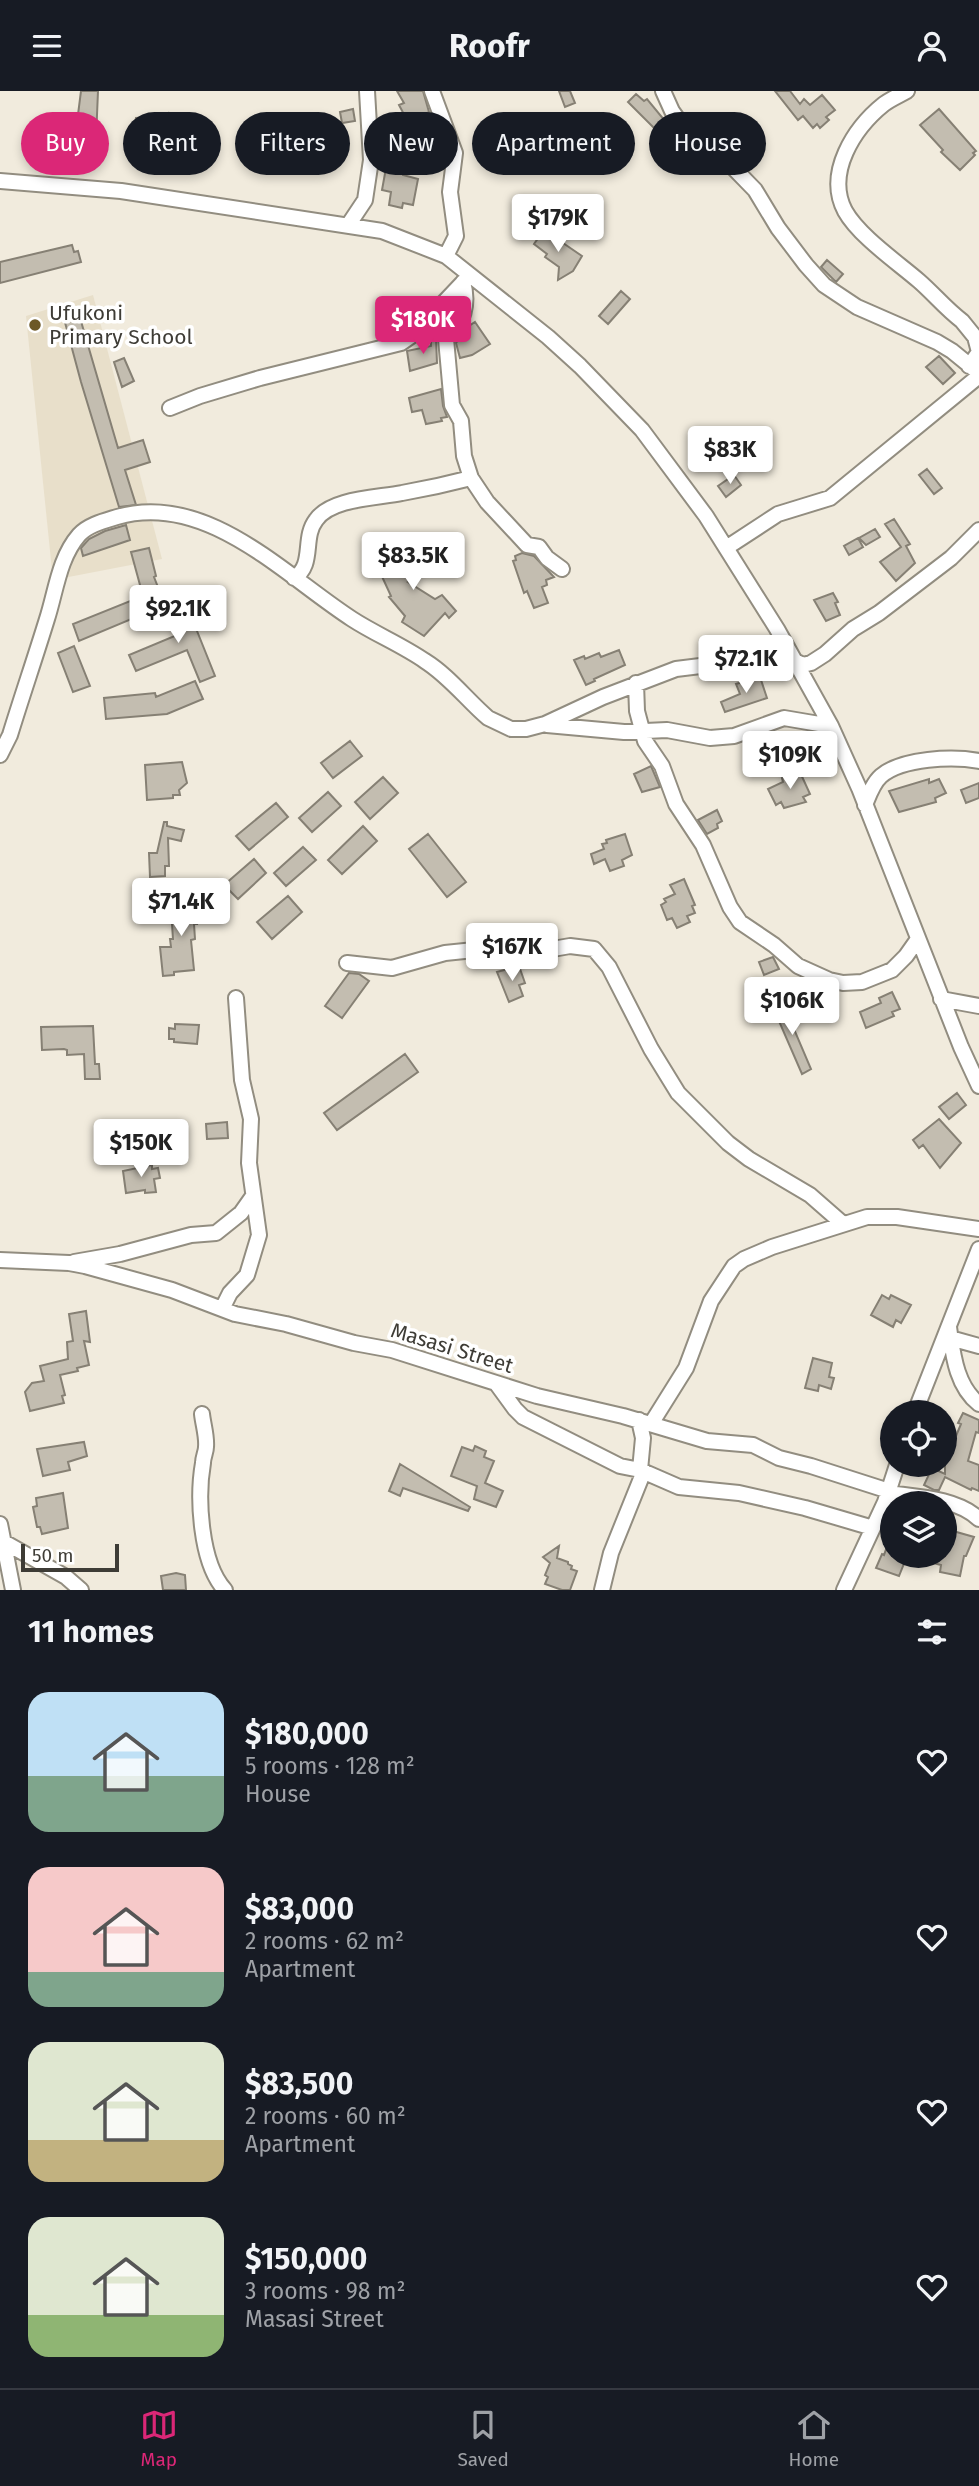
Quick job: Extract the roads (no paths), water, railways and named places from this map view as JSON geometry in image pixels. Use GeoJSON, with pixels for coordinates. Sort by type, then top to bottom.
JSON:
{"type":"FeatureCollection","features":[{"type":"Feature","properties":{"kind":"street"},"geometry":{"type":"LineString","coordinates":[[349,224],[365,200],[371,160],[367,91]]}},
{"type":"Feature","properties":{"kind":"street"},"geometry":{"type":"LineString","coordinates":[[432,91],[455,153],[450,192],[456,236],[446,256]]}},
{"type":"Feature","properties":{"kind":"street"},"geometry":{"type":"LineString","coordinates":[[663,91],[682,127],[695,139],[720,154],[755,190],[778,228],[824,285],[857,307],[937,342],[976,372]]}},
{"type":"Feature","properties":{"kind":"street"},"geometry":{"type":"LineString","coordinates":[[726,548],[778,514],[830,499],[976,372],[979,352],[975,337],[962,321],[863,232],[845,211],[840,191],[839,169],[864,123],[885,103],[907,91]]}},
{"type":"Feature","properties":{"kind":"street"},"geometry":{"type":"LineString","coordinates":[[0,181],[89,187],[382,230],[446,256],[466,279],[548,337],[589,375],[642,431],[706,516],[795,661],[831,726],[979,1086]]}},
{"type":"Feature","properties":{"kind":"street"},"geometry":{"type":"LineString","coordinates":[[170,408],[260,378],[401,343],[414,334],[466,279]]}},
{"type":"Feature","properties":{"kind":"street"},"geometry":{"type":"LineString","coordinates":[[466,279],[466,307],[451,335],[446,339],[452,405],[461,421],[464,456],[471,478],[487,502],[527,545],[539,547],[547,558],[562,569]]}},
{"type":"Feature","properties":{"kind":"street"},"geometry":{"type":"LineString","coordinates":[[294,578],[306,566],[311,527],[324,511],[366,498],[394,495],[471,478]]}},
{"type":"Feature","properties":{"kind":"street"},"geometry":{"type":"LineString","coordinates":[[0,755],[10,735],[62,563],[81,533],[98,523],[140,513],[172,515],[209,524],[233,535],[352,619],[427,662],[468,701],[498,724],[517,730],[545,725],[667,730],[700,737],[722,738],[784,718],[831,726]]}},
{"type":"Feature","properties":{"kind":"street"},"geometry":{"type":"LineString","coordinates":[[545,725],[636,683],[676,669],[741,660],[811,663],[951,558],[979,530]]}},
{"type":"Feature","properties":{"kind":"street"},"geometry":{"type":"LineString","coordinates":[[636,683],[638,711],[645,741],[669,781],[676,804],[703,845],[730,907],[740,922],[774,945],[798,966],[813,974],[843,983],[862,982],[892,970],[918,939]]}},
{"type":"Feature","properties":{"kind":"street"},"geometry":{"type":"LineString","coordinates":[[865,805],[875,785],[888,772],[933,759],[979,761]]}},
{"type":"Feature","properties":{"kind":"street"},"geometry":{"type":"LineString","coordinates":[[347,963],[392,968],[445,953],[484,949],[532,954],[570,946],[594,949],[609,967],[651,1049],[678,1094],[748,1159],[810,1195],[842,1223]]}},
{"type":"Feature","properties":{"kind":"street"},"geometry":{"type":"LineString","coordinates":[[222,1309],[230,1293],[247,1275],[259,1242],[249,1163],[251,1119],[242,1080],[236,998]]}},
{"type":"Feature","properties":{"kind":"street"},"geometry":{"type":"LineString","coordinates":[[942,999],[979,1006]]}},
{"type":"Feature","properties":{"kind":"street"},"geometry":{"type":"LineString","coordinates":[[69,1263],[120,1254],[191,1235],[216,1233],[240,1213],[253,1196]]}},
{"type":"Feature","properties":{"kind":"street"},"geometry":{"type":"LineString","coordinates":[[602,1590],[611,1553],[642,1471],[643,1439],[648,1423],[686,1368],[711,1301],[734,1266],[765,1250],[867,1217],[897,1217],[979,1229]]}},
{"type":"Feature","properties":{"kind":"street"},"geometry":{"type":"LineString","coordinates":[[920,1400],[949,1332],[979,1249]]}},
{"type":"Feature","properties":{"kind":"street","name":"Masasi Street"},"geometry":{"type":"LineString","coordinates":[[0,1260],[69,1263],[172,1290],[222,1309],[330,1338],[392,1350],[537,1396],[648,1423],[707,1441],[752,1445],[779,1458],[886,1491]]}},
{"type":"Feature","properties":{"kind":"street"},"geometry":{"type":"LineString","coordinates":[[949,1332],[979,1346]]}},
{"type":"Feature","properties":{"kind":"street"},"geometry":{"type":"LineString","coordinates":[[949,1332],[954,1363],[969,1394],[979,1405]]}},
{"type":"Feature","properties":{"kind":"street"},"geometry":{"type":"LineString","coordinates":[[495,1383],[523,1417],[620,1467],[642,1471],[679,1487],[739,1493],[805,1508],[873,1528]]}},
{"type":"Feature","properties":{"kind":"street"},"geometry":{"type":"LineString","coordinates":[[202,1414],[206,1446],[202,1463],[200,1503],[203,1531],[212,1569],[218,1583],[225,1590]]}},
{"type":"Feature","properties":{"kind":"street","name":"Masasi Street"},"geometry":{"type":"LineString","coordinates":[[957,1507],[971,1511],[979,1519]]}},
{"type":"Feature","properties":{"kind":"street"},"geometry":{"type":"LineString","coordinates":[[844,1590],[880,1512]]}},
{"type":"Feature","properties":{"kind":"street"},"geometry":{"type":"LineString","coordinates":[[0,1524],[13,1590]]}},
{"type":"Feature","properties":{"kind":"street"},"geometry":{"type":"LineString","coordinates":[[4,1542],[66,1577],[81,1590]]}},
{"type":"Feature","properties":{"kind":"place","name":"Ufukoni Primary School"},"geometry":{"type":"Point","coordinates":[35,325]}}]}
